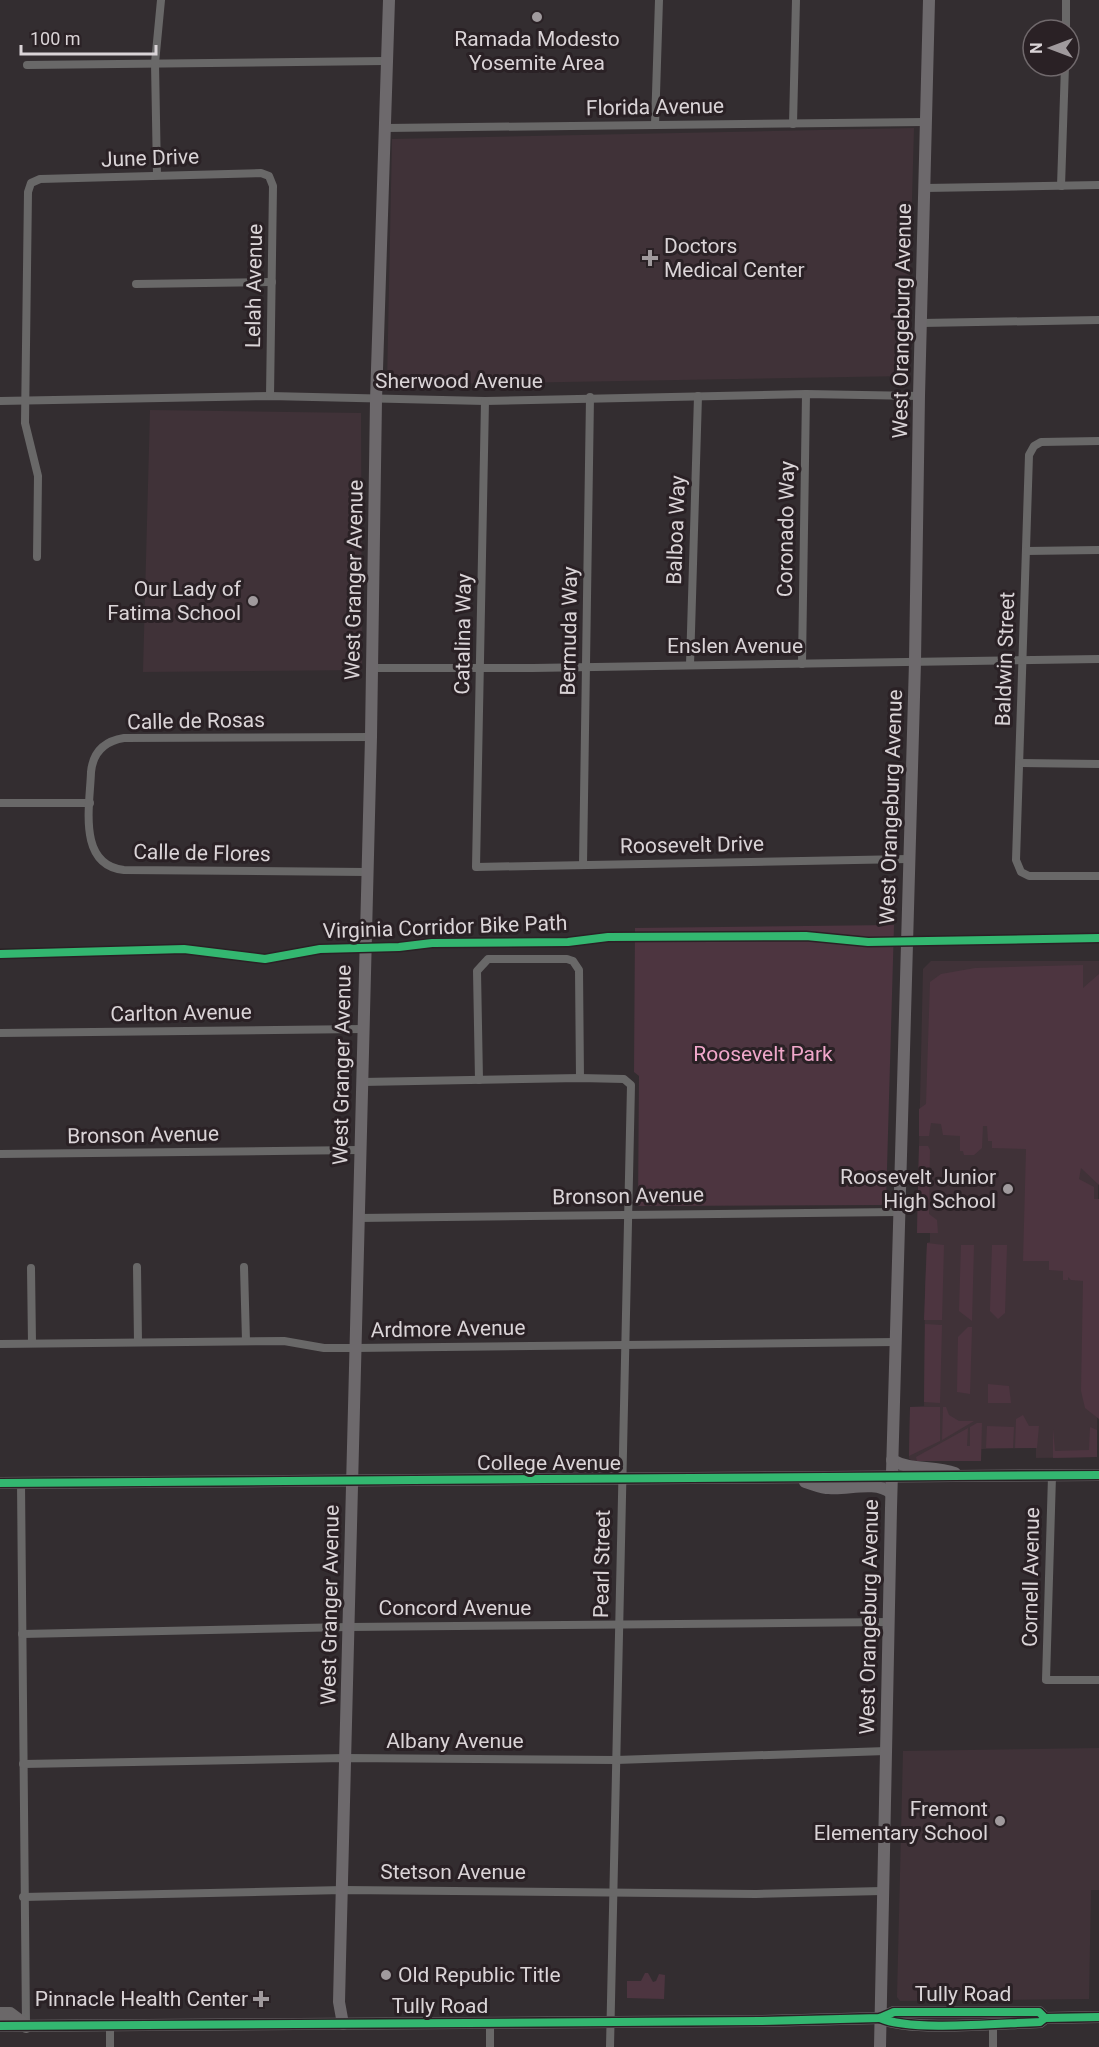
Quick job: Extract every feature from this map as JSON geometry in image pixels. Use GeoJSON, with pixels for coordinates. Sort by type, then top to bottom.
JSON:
{"type":"FeatureCollection","features":[{"type":"Feature","properties":{"kind":"main road"},"geometry":{"type":"LineString","coordinates":[[0,2014],[10,2014],[26,2026]]}},
{"type":"Feature","properties":{"kind":"street"},"geometry":{"type":"LineString","coordinates":[[157,175],[155,63],[161,0]]}},
{"type":"Feature","properties":{"kind":"street","name":"West Granger Avenue"},"geometry":{"type":"LineString","coordinates":[[343,2024],[339,2002],[371,737],[376,400],[386,128],[385,61],[389,0]]}},
{"type":"Feature","properties":{"kind":"street"},"geometry":{"type":"LineString","coordinates":[[654,125],[659,0]]}},
{"type":"Feature","properties":{"kind":"street"},"geometry":{"type":"LineString","coordinates":[[793,124],[796,0]]}},
{"type":"Feature","properties":{"kind":"street","name":"West Orangeburg Avenue"},"geometry":{"type":"LineString","coordinates":[[880,2047],[891,1493],[915,662],[929,0]]}},
{"type":"Feature","properties":{"kind":"street"},"geometry":{"type":"LineString","coordinates":[[1066,0],[1066,18]]}},
{"type":"Feature","properties":{"kind":"street"},"geometry":{"type":"LineString","coordinates":[[27,65],[385,61]]}},
{"type":"Feature","properties":{"kind":"street"},"geometry":{"type":"LineString","coordinates":[[1061,186],[1065,78]]}},
{"type":"Feature","properties":{"kind":"street","name":"Florida Avenue"},"geometry":{"type":"LineString","coordinates":[[386,128],[925,122]]}},
{"type":"Feature","properties":{"kind":"street","name":"June Drive"},"geometry":{"type":"LineString","coordinates":[[26,400],[28,192],[31,183],[40,179],[157,175],[261,173],[269,176]]}},
{"type":"Feature","properties":{"kind":"street","name":"Lelah Avenue"},"geometry":{"type":"LineString","coordinates":[[269,176],[273,186],[270,396]]}},
{"type":"Feature","properties":{"kind":"street"},"geometry":{"type":"LineString","coordinates":[[925,188],[1099,185]]}},
{"type":"Feature","properties":{"kind":"street"},"geometry":{"type":"LineString","coordinates":[[136,284],[272,282]]}},
{"type":"Feature","properties":{"kind":"street"},"geometry":{"type":"LineString","coordinates":[[922,322],[1099,320]]}},
{"type":"Feature","properties":{"kind":"street","name":"Sherwood Avenue"},"geometry":{"type":"LineString","coordinates":[[0,400],[270,396],[485,401],[806,394],[919,396]]}},
{"type":"Feature","properties":{"kind":"street","name":"Coronado Way"},"geometry":{"type":"LineString","coordinates":[[802,664],[806,394]]}},
{"type":"Feature","properties":{"kind":"street","name":"Balboa Way"},"geometry":{"type":"LineString","coordinates":[[690,664],[698,396]]}},
{"type":"Feature","properties":{"kind":"street","name":"Bermuda Way"},"geometry":{"type":"LineString","coordinates":[[583,864],[590,398]]}},
{"type":"Feature","properties":{"kind":"street"},"geometry":{"type":"LineString","coordinates":[[26,400],[25,423],[38,482],[37,557]]}},
{"type":"Feature","properties":{"kind":"street","name":"Catalina Way"},"geometry":{"type":"LineString","coordinates":[[476,867],[485,401]]}},
{"type":"Feature","properties":{"kind":"street","name":"Baldwin Street"},"geometry":{"type":"LineString","coordinates":[[1099,441],[1046,441],[1034,446],[1028,459],[1016,860],[1021,872],[1033,877],[1099,876]]}},
{"type":"Feature","properties":{"kind":"street"},"geometry":{"type":"LineString","coordinates":[[1026,551],[1099,550]]}},
{"type":"Feature","properties":{"kind":"street","name":"Enslen Avenue"},"geometry":{"type":"LineString","coordinates":[[372,668],[586,668],[690,664],[1099,659]]}},
{"type":"Feature","properties":{"kind":"street","name":"Calle de Rosas"},"geometry":{"type":"LineString","coordinates":[[90,803],[92,761],[100,748],[116,740],[371,737]]}},
{"type":"Feature","properties":{"kind":"street"},"geometry":{"type":"LineString","coordinates":[[1020,764],[1099,764]]}},
{"type":"Feature","properties":{"kind":"street"},"geometry":{"type":"LineString","coordinates":[[0,803],[90,803]]}},
{"type":"Feature","properties":{"kind":"street","name":"Calle de Flores"},"geometry":{"type":"LineString","coordinates":[[90,803],[90,837],[93,850],[102,862],[115,869],[366,872]]}},
{"type":"Feature","properties":{"kind":"street","name":"Roosevelt Drive"},"geometry":{"type":"LineString","coordinates":[[476,867],[908,859]]}},
{"type":"Feature","properties":{"kind":"street"},"geometry":{"type":"LineString","coordinates":[[362,1082],[479,1080],[580,1078],[579,970],[573,961],[567,959],[488,960],[477,971],[479,1080]]}},
{"type":"Feature","properties":{"kind":"street","name":"Carlton Avenue"},"geometry":{"type":"LineString","coordinates":[[0,1033],[363,1029]]}},
{"type":"Feature","properties":{"kind":"street","name":"Pearl Street"},"geometry":{"type":"LineString","coordinates":[[580,1078],[629,1082],[629,1213],[610,2047]]}},
{"type":"Feature","properties":{"kind":"street","name":"Bronson Avenue"},"geometry":{"type":"LineString","coordinates":[[0,1154],[359,1150]]}},
{"type":"Feature","properties":{"kind":"street","name":"Bronson Avenue"},"geometry":{"type":"LineString","coordinates":[[358,1218],[629,1213],[899,1212]]}},
{"type":"Feature","properties":{"kind":"street"},"geometry":{"type":"LineString","coordinates":[[137,1267],[138,1342]]}},
{"type":"Feature","properties":{"kind":"street"},"geometry":{"type":"LineString","coordinates":[[244,1267],[246,1341]]}},
{"type":"Feature","properties":{"kind":"street"},"geometry":{"type":"LineString","coordinates":[[31,1268],[32,1343]]}},
{"type":"Feature","properties":{"kind":"street","name":"Ardmore Avenue"},"geometry":{"type":"LineString","coordinates":[[0,1344],[284,1341],[324,1348],[355,1348],[896,1342]]}},
{"type":"Feature","properties":{"kind":"street"},"geometry":{"type":"LineString","coordinates":[[892,1460],[911,1466],[938,1467],[963,1476]]}},
{"type":"Feature","properties":{"kind":"street"},"geometry":{"type":"LineString","coordinates":[[0,1475],[11,1475],[21,1483],[23,1897],[26,2026]]}},
{"type":"Feature","properties":{"kind":"street","name":"College Avenue"},"geometry":{"type":"LineString","coordinates":[[0,1483],[1099,1475]]}},
{"type":"Feature","properties":{"kind":"street","name":"Cornell Avenue"},"geometry":{"type":"LineString","coordinates":[[1052,1476],[1046,1680],[1099,1680]]}},
{"type":"Feature","properties":{"kind":"street"},"geometry":{"type":"LineString","coordinates":[[789,1479],[829,1488],[875,1487],[886,1489],[891,1493]]}},
{"type":"Feature","properties":{"kind":"street","name":"Concord Avenue"},"geometry":{"type":"LineString","coordinates":[[22,1634],[349,1627],[889,1622]]}},
{"type":"Feature","properties":{"kind":"street","name":"Albany Avenue"},"geometry":{"type":"LineString","coordinates":[[23,1764],[345,1758],[616,1760],[886,1751]]}},
{"type":"Feature","properties":{"kind":"street","name":"Stetson Avenue"},"geometry":{"type":"LineString","coordinates":[[23,1897],[343,1890],[756,1894],[882,1891]]}},
{"type":"Feature","properties":{"kind":"street","name":"Tully Road"},"geometry":{"type":"LineString","coordinates":[[0,2026],[610,2023],[880,2018],[894,2012],[1039,2012],[1045,2018]]}},
{"type":"Feature","properties":{"kind":"street","name":"Tully Road"},"geometry":{"type":"LineString","coordinates":[[880,2018],[894,2024],[993,2024],[1040,2022],[1045,2018],[1099,2017]]}},
{"type":"Feature","properties":{"kind":"street"},"geometry":{"type":"LineString","coordinates":[[490,2023],[490,2047]]}},
{"type":"Feature","properties":{"kind":"street"},"geometry":{"type":"LineString","coordinates":[[993,2024],[993,2047]]}},
{"type":"Feature","properties":{"kind":"street"},"geometry":{"type":"LineString","coordinates":[[110,2027],[110,2047]]}},
{"type":"Feature","properties":{"kind":"shaded area","name":"Doctors Medical Center"},"geometry":{"type":"Polygon","coordinates":[[[914,128],[907,376],[387,385],[392,139],[914,128]]]}},
{"type":"Feature","properties":{"kind":"shaded area","name":"Our Lady of Fatima School"},"geometry":{"type":"Polygon","coordinates":[[[150,410],[361,413],[362,670],[143,672],[150,410]]]}},
{"type":"Feature","properties":{"kind":"shaded area","name":"Roosevelt Junior High School"},"geometry":{"type":"Polygon","coordinates":[[[931,961],[1099,961],[1097,1457],[1036,1458],[1036,1448],[981,1449],[981,1461],[913,1461],[909,1459],[910,1407],[924,1406],[925,1285],[927,1243],[930,1242],[930,1233],[917,1233],[923,969],[931,961]]]}},
{"type":"Feature","properties":{"kind":"shaded area","name":"Fremont Elementary School"},"geometry":{"type":"Polygon","coordinates":[[[1099,1748],[1099,1890],[1091,1890],[1089,1999],[900,2001],[897,1997],[903,1751],[1099,1748]]]}},
{"type":"Feature","properties":{"kind":"green space","name":"Roosevelt Park"},"geometry":{"type":"Polygon","coordinates":[[[894,925],[886,1203],[881,1205],[638,1206],[639,1076],[634,1072],[635,928],[894,925]]]}},
{"type":"Feature","properties":{"kind":"green space"},"geometry":{"type":"Polygon","coordinates":[[[1083,965],[1083,988],[1099,974],[1099,1185],[1081,1168],[1079,1179],[1094,1187],[1094,1199],[1099,1199],[1099,1419],[1085,1408],[1081,1391],[1083,1281],[1071,1280],[1068,1277],[1068,1280],[1063,1280],[1063,1271],[1049,1270],[1049,1261],[1023,1261],[1026,1149],[992,1148],[992,1141],[988,1141],[987,1126],[983,1126],[982,1148],[974,1155],[964,1155],[963,1151],[960,1151],[960,1136],[943,1135],[941,1124],[931,1123],[929,1136],[919,1136],[919,1109],[926,1104],[930,982],[941,974],[975,968],[1083,965]]]}},
{"type":"Feature","properties":{"kind":"green space"},"geometry":{"type":"Polygon","coordinates":[[[919,1146],[928,1146],[930,1150],[929,1214],[937,1220],[938,1233],[917,1233],[919,1146]]]}},
{"type":"Feature","properties":{"kind":"green space"},"geometry":{"type":"Polygon","coordinates":[[[927,1243],[944,1245],[942,1320],[924,1320],[927,1243]]]}},
{"type":"Feature","properties":{"kind":"green space"},"geometry":{"type":"Polygon","coordinates":[[[961,1245],[974,1245],[972,1321],[959,1311],[961,1245]]]}},
{"type":"Feature","properties":{"kind":"green space"},"geometry":{"type":"Polygon","coordinates":[[[992,1245],[1007,1245],[1005,1313],[998,1319],[990,1311],[992,1245]]]}},
{"type":"Feature","properties":{"kind":"green space"},"geometry":{"type":"Polygon","coordinates":[[[925,1324],[942,1325],[940,1403],[924,1402],[925,1324]]]}},
{"type":"Feature","properties":{"kind":"green space"},"geometry":{"type":"Polygon","coordinates":[[[968,1327],[972,1327],[970,1394],[957,1392],[958,1337],[968,1327]]]}},
{"type":"Feature","properties":{"kind":"green space"},"geometry":{"type":"Polygon","coordinates":[[[988,1384],[1009,1386],[1011,1403],[988,1403],[988,1384]]]}},
{"type":"Feature","properties":{"kind":"green space"},"geometry":{"type":"Polygon","coordinates":[[[910,1407],[940,1407],[940,1441],[909,1456],[910,1407]]]}},
{"type":"Feature","properties":{"kind":"green space"},"geometry":{"type":"Polygon","coordinates":[[[943,1407],[946,1407],[949,1415],[959,1421],[974,1421],[942,1440],[943,1407]]]}},
{"type":"Feature","properties":{"kind":"green space"},"geometry":{"type":"Polygon","coordinates":[[[1023,1415],[1029,1426],[1039,1426],[1037,1448],[1015,1448],[1016,1419],[1023,1415]]]}},
{"type":"Feature","properties":{"kind":"green space"},"geometry":{"type":"Polygon","coordinates":[[[982,1423],[981,1461],[917,1461],[916,1457],[968,1428],[967,1446],[970,1446],[970,1427],[982,1423]]]}},
{"type":"Feature","properties":{"kind":"green space"},"geometry":{"type":"Polygon","coordinates":[[[987,1426],[1014,1427],[1013,1448],[986,1448],[987,1426]]]}},
{"type":"Feature","properties":{"kind":"green space"},"geometry":{"type":"Polygon","coordinates":[[[1090,1427],[1097,1430],[1097,1457],[1053,1458],[1053,1429],[1055,1451],[1089,1450],[1090,1427]]]}},
{"type":"Feature","properties":{"kind":"green space"},"geometry":{"type":"Polygon","coordinates":[[[645,1973],[648,1973],[653,1982],[659,1974],[665,1975],[664,1999],[627,1998],[627,1981],[641,1981],[645,1973]]]}},
{"type":"Feature","properties":{"kind":"cycle path","name":"Virginia Corridor Bike Path"},"geometry":{"type":"LineString","coordinates":[[0,954],[184,949],[265,959],[320,949],[399,947],[432,943],[568,942],[608,937],[806,936],[868,942],[1099,938]]}},
{"type":"Feature","properties":{"kind":"cycle path"},"geometry":{"type":"LineString","coordinates":[[0,1483],[1099,1475]]}},
{"type":"Feature","properties":{"kind":"cycle path"},"geometry":{"type":"LineString","coordinates":[[0,2026],[760,2021],[880,2018],[894,2012],[1039,2012],[1045,2018]]}},
{"type":"Feature","properties":{"kind":"cycle path"},"geometry":{"type":"LineString","coordinates":[[880,2018],[913,2025],[957,2026],[1040,2022],[1045,2018],[1099,2017]]}},
{"type":"Feature","properties":{"kind":"place","name":"Ramada Modesto Yosemite Area"},"geometry":{"type":"Point","coordinates":[537,17]}},
{"type":"Feature","properties":{"kind":"place","name":"Doctors Medical Center"},"geometry":{"type":"Point","coordinates":[650,258]}},
{"type":"Feature","properties":{"kind":"place","name":"Our Lady of Fatima School"},"geometry":{"type":"Point","coordinates":[253,601]}},
{"type":"Feature","properties":{"kind":"place","name":"Roosevelt Junior High School"},"geometry":{"type":"Point","coordinates":[1008,1189]}},
{"type":"Feature","properties":{"kind":"place","name":"Fremont Elementary School"},"geometry":{"type":"Point","coordinates":[1000,1821]}},
{"type":"Feature","properties":{"kind":"place","name":"Old Republic Title"},"geometry":{"type":"Point","coordinates":[386,1975]}},
{"type":"Feature","properties":{"kind":"place","name":"Pinnacle Health Center"},"geometry":{"type":"Point","coordinates":[261,1999]}}]}
